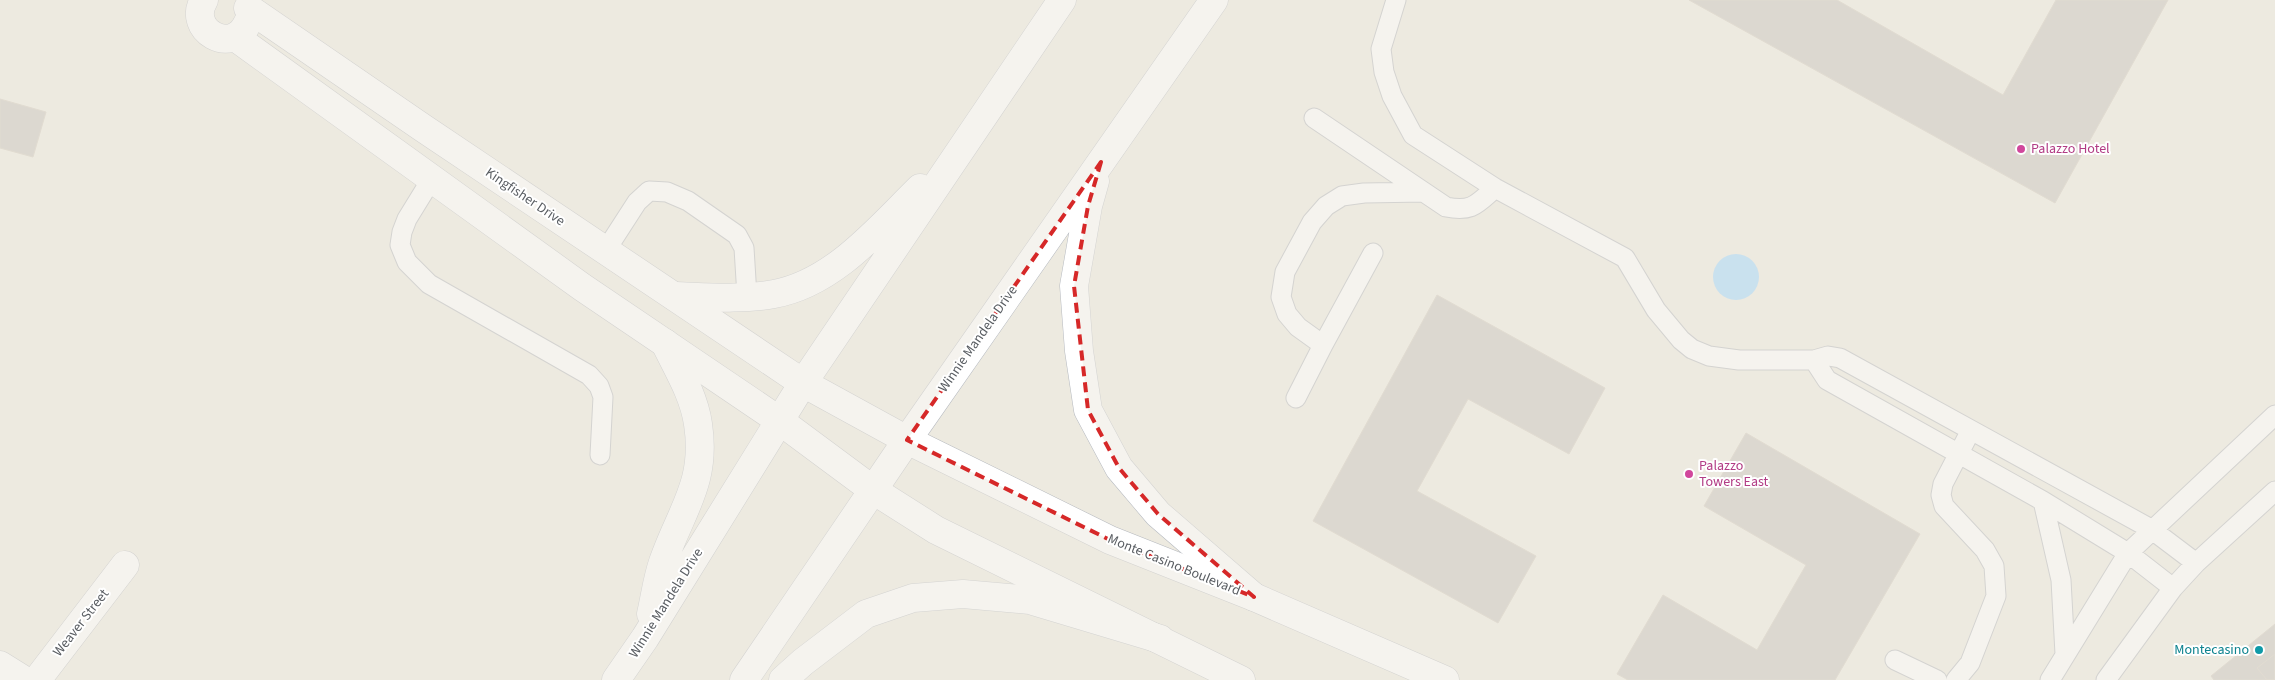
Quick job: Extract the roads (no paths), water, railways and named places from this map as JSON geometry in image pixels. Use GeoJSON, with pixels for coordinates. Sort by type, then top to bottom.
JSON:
{"type":"FeatureCollection","features":[{"type":"Feature","properties":{"kind":"main road"},"geometry":{"type":"LineString","coordinates":[[203,0],[200,18],[206,31],[217,38],[235,37],[582,287],[780,420],[873,490],[950,538],[1241,680]]}},
{"type":"Feature","properties":{"kind":"main road","name":"Winnie Mandela Drive"},"geometry":{"type":"LineString","coordinates":[[616,680],[645,638],[803,383],[1062,0]]}},
{"type":"Feature","properties":{"kind":"main road","name":"Winnie Mandela Drive"},"geometry":{"type":"LineString","coordinates":[[744,680],[907,440],[1214,0]]}},
{"type":"Feature","properties":{"kind":"main road"},"geometry":{"type":"LineString","coordinates":[[235,37],[247,25],[247,3]]}},
{"type":"Feature","properties":{"kind":"main road","name":"Kingfisher Drive"},"geometry":{"type":"LineString","coordinates":[[247,3],[502,182],[803,383]]}},
{"type":"Feature","properties":{"kind":"main road"},"geometry":{"type":"LineString","coordinates":[[674,296],[773,294],[802,286],[833,268],[864,243],[961,147]]}},
{"type":"Feature","properties":{"kind":"main road"},"geometry":{"type":"LineString","coordinates":[[1101,162],[1088,206],[1074,286],[1079,351],[1088,410],[1119,468],[1158,514],[1254,597]]}},
{"type":"Feature","properties":{"kind":"main road"},"geometry":{"type":"LineString","coordinates":[[480,213],[502,182]]}},
{"type":"Feature","properties":{"kind":"main road"},"geometry":{"type":"LineString","coordinates":[[582,287],[606,250]]}},
{"type":"Feature","properties":{"kind":"main road"},"geometry":{"type":"LineString","coordinates":[[645,638],[663,563],[694,489],[700,456],[698,423],[692,400],[665,343]]}},
{"type":"Feature","properties":{"kind":"main road","name":"Monte Casino Boulevard"},"geometry":{"type":"LineString","coordinates":[[803,383],[907,440],[1110,540],[1254,597],[1445,680]]}},
{"type":"Feature","properties":{"kind":"main road","name":"Weaver Street"},"geometry":{"type":"LineString","coordinates":[[37,680],[125,565]]}},
{"type":"Feature","properties":{"kind":"main road"},"geometry":{"type":"LineString","coordinates":[[783,680],[803,662],[866,614],[913,598],[963,594],[1030,600],[1160,640]]}},
{"type":"Feature","properties":{"kind":"main road"},"geometry":{"type":"LineString","coordinates":[[0,665],[24,680]]}},
{"type":"Feature","properties":{"kind":"lane"},"geometry":{"type":"LineString","coordinates":[[1396,0],[1382,49],[1384,72],[1392,96],[1413,134],[1495,188],[1624,258],[1656,310],[1681,340],[1692,349],[1709,356],[1738,360],[1814,360],[1828,356],[1840,358],[2151,528],[2196,563]]}},
{"type":"Feature","properties":{"kind":"lane"},"geometry":{"type":"LineString","coordinates":[[1314,118],[1446,207],[1463,210],[1478,203],[1495,188]]}},
{"type":"Feature","properties":{"kind":"lane"},"geometry":{"type":"LineString","coordinates":[[431,180],[407,219],[402,232],[400,245],[407,262],[429,284],[589,375],[599,386],[602,396],[600,455]]}},
{"type":"Feature","properties":{"kind":"lane"},"geometry":{"type":"LineString","coordinates":[[606,250],[637,202],[649,191],[667,192],[688,201],[737,235],[744,248],[747,296]]}},
{"type":"Feature","properties":{"kind":"lane"},"geometry":{"type":"LineString","coordinates":[[1323,344],[1298,327],[1287,314],[1281,296],[1285,272],[1312,222],[1326,206],[1342,196],[1364,193],[1424,192]]}},
{"type":"Feature","properties":{"kind":"lane"},"geometry":{"type":"LineString","coordinates":[[1296,398],[1373,253]]}},
{"type":"Feature","properties":{"kind":"lane"},"geometry":{"type":"LineString","coordinates":[[1814,360],[1827,380],[2043,501],[2128,553],[2173,588]]}},
{"type":"Feature","properties":{"kind":"lane"},"geometry":{"type":"LineString","coordinates":[[2050,680],[2128,553],[2151,528],[2275,416]]}},
{"type":"Feature","properties":{"kind":"lane"},"geometry":{"type":"LineString","coordinates":[[1956,680],[1970,663],[1996,596],[1997,581],[1994,566],[1985,550],[1944,506],[1941,495],[1944,484],[1971,430]]}},
{"type":"Feature","properties":{"kind":"lane"},"geometry":{"type":"LineString","coordinates":[[2106,680],[2173,588],[2196,563],[2275,491]]}},
{"type":"Feature","properties":{"kind":"lane"},"geometry":{"type":"LineString","coordinates":[[2043,501],[2062,580],[2065,654]]}},
{"type":"Feature","properties":{"kind":"lane"},"geometry":{"type":"LineString","coordinates":[[1895,660],[1937,680]]}},
{"type":"Feature","properties":{"kind":"water"},"geometry":{"type":"Polygon","coordinates":[[[1731,254],[1741,254],[1755,264],[1759,277],[1755,290],[1749,296],[1741,300],[1731,300],[1717,290],[1713,282],[1713,272],[1723,258],[1731,254]]]}},
{"type":"Feature","properties":{"kind":"place","name":"Palazzo Hotel"},"geometry":{"type":"Point","coordinates":[2021,149]}},
{"type":"Feature","properties":{"kind":"place","name":"Palazzo Towers East"},"geometry":{"type":"Point","coordinates":[1689,474]}},
{"type":"Feature","properties":{"kind":"place","name":"Montecasino"},"geometry":{"type":"Point","coordinates":[2259,650]}}]}
